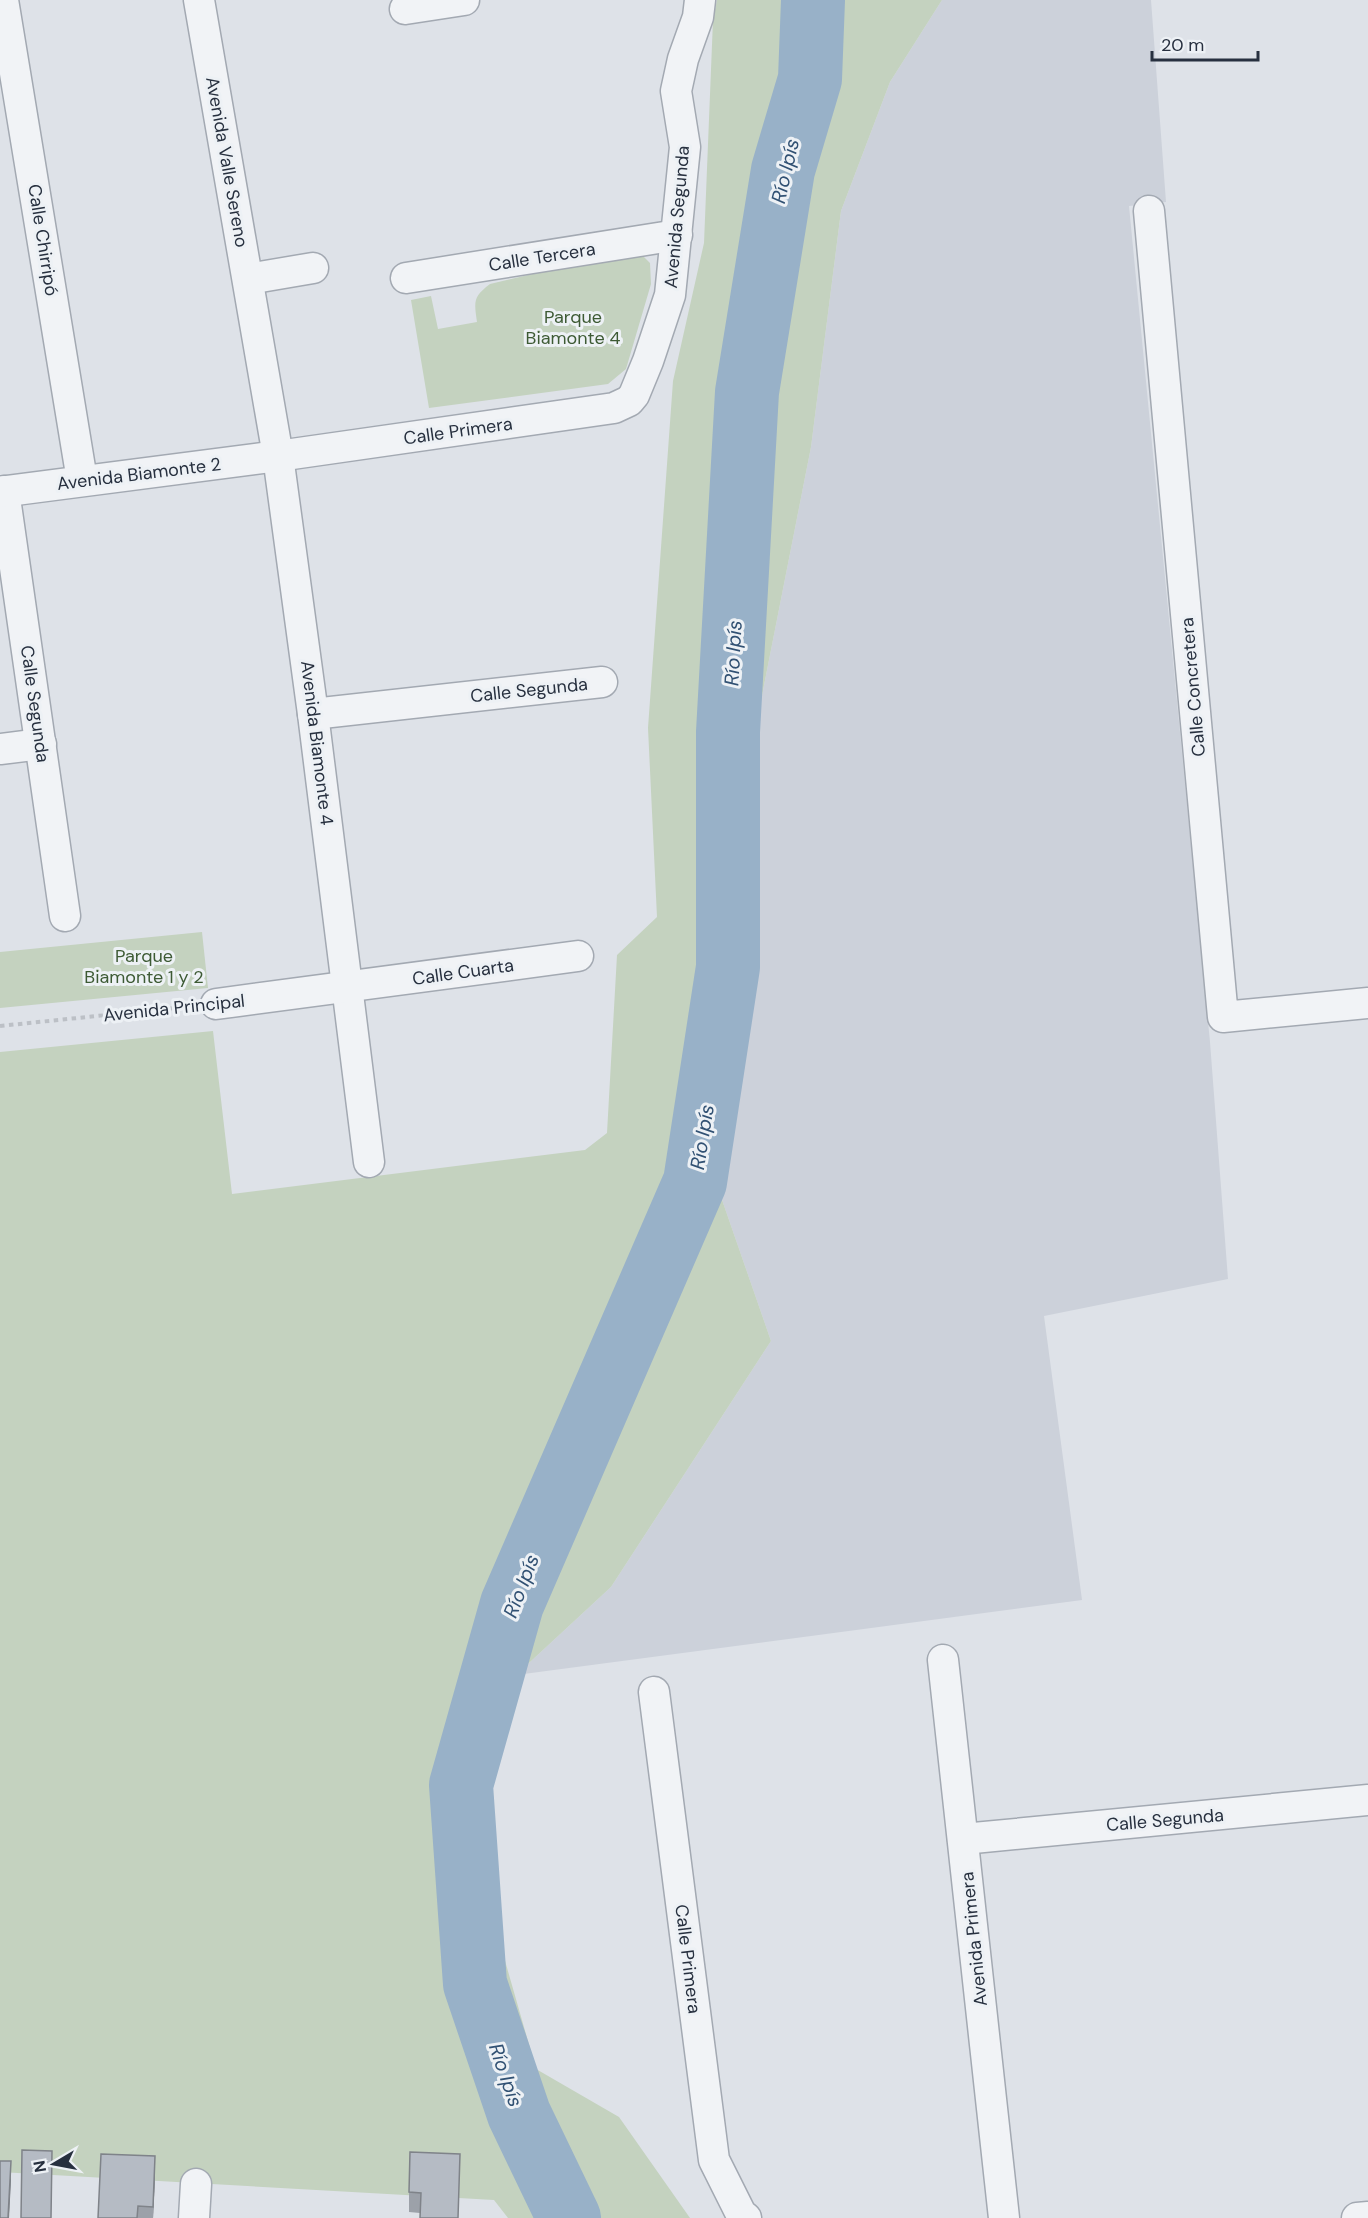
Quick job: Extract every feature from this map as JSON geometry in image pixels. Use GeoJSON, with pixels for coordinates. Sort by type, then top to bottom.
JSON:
{"type":"FeatureCollection","features":[{"type":"Feature","properties":{"kind":"street","name":"Calle Chirripó"},"geometry":{"type":"LineString","coordinates":[[3,0],[82,480]]}},
{"type":"Feature","properties":{"kind":"street","name":"Avenida Valle Sereno"},"geometry":{"type":"LineString","coordinates":[[199,0],[255,325]]}},
{"type":"Feature","properties":{"kind":"street"},"geometry":{"type":"LineString","coordinates":[[405,9],[464,0]]}},
{"type":"Feature","properties":{"kind":"street","name":"Avenida Segunda"},"geometry":{"type":"LineString","coordinates":[[634,395],[670,295],[685,147],[676,91],[683,58],[698,17],[700,0]]}},
{"type":"Feature","properties":{"kind":"street","name":"Calle Concretera"},"geometry":{"type":"LineString","coordinates":[[1149,212],[1223,1017],[1368,1003]]}},
{"type":"Feature","properties":{"kind":"street","name":"Calle Tercera"},"geometry":{"type":"LineString","coordinates":[[406,278],[677,235]]}},
{"type":"Feature","properties":{"kind":"street"},"geometry":{"type":"LineString","coordinates":[[248,279],[313,268]]}},
{"type":"Feature","properties":{"kind":"street","name":"Avenida Biamonte 4"},"geometry":{"type":"LineString","coordinates":[[255,325],[278,456],[314,714],[369,1162]]}},
{"type":"Feature","properties":{"kind":"street","name":"Calle Primera"},"geometry":{"type":"LineString","coordinates":[[278,456],[614,408],[629,401],[634,395]]}},
{"type":"Feature","properties":{"kind":"street","name":"Avenida Biamonte 2"},"geometry":{"type":"LineString","coordinates":[[2,492],[278,456]]}},
{"type":"Feature","properties":{"kind":"street","name":"Calle Segunda"},"geometry":{"type":"LineString","coordinates":[[2,492],[65,916]]}},
{"type":"Feature","properties":{"kind":"street","name":"Calle Segunda"},"geometry":{"type":"LineString","coordinates":[[314,714],[602,682]]}},
{"type":"Feature","properties":{"kind":"street"},"geometry":{"type":"LineString","coordinates":[[0,749],[41,744]]}},
{"type":"Feature","properties":{"kind":"street","name":"Calle Cuarta"},"geometry":{"type":"LineString","coordinates":[[347,987],[578,956]]}},
{"type":"Feature","properties":{"kind":"street","name":"Avenida Principal"},"geometry":{"type":"LineString","coordinates":[[216,1004],[347,987]]}},
{"type":"Feature","properties":{"kind":"street","name":"Avenida Primera"},"geometry":{"type":"LineString","coordinates":[[943,1660],[1004,2218]]}},
{"type":"Feature","properties":{"kind":"street","name":"Calle Primera"},"geometry":{"type":"LineString","coordinates":[[654,1692],[714,2160],[741,2214],[746,2218]]}},
{"type":"Feature","properties":{"kind":"street","name":"Calle Segunda"},"geometry":{"type":"LineString","coordinates":[[963,1839],[1368,1800]]}},
{"type":"Feature","properties":{"kind":"street"},"geometry":{"type":"LineString","coordinates":[[194,2218],[196,2184]]}},
{"type":"Feature","properties":{"kind":"street"},"geometry":{"type":"LineString","coordinates":[[1357,2218],[1368,2217]]}},
{"type":"Feature","properties":{"kind":"path","name":"Avenida Principal"},"geometry":{"type":"LineString","coordinates":[[0,1026],[216,1004]]}},
{"type":"Feature","properties":{"kind":"shaded area"},"geometry":{"type":"Polygon","coordinates":[[[942,0],[1151,0],[1166,202],[1129,206],[1210,1042],[1228,1279],[1044,1316],[1082,1600],[516,1675],[611,1587],[771,1341],[720,1194],[751,981],[756,726],[811,447],[841,211],[890,82],[942,0]]]}},
{"type":"Feature","properties":{"kind":"green space"},"geometry":{"type":"Polygon","coordinates":[[[717,0],[942,0],[890,82],[841,211],[811,447],[756,726],[751,981],[720,1194],[771,1341],[611,1587],[516,1675],[483,1763],[493,1919],[536,2069],[619,2117],[690,2218],[508,2218],[494,2200],[0,2172],[0,1052],[213,1031],[232,1194],[585,1150],[607,1133],[617,955],[657,917],[648,728],[673,381],[704,243],[713,20],[717,0]]]}},
{"type":"Feature","properties":{"kind":"green space","name":"Parque Biamonte 4"},"geometry":{"type":"Polygon","coordinates":[[[635,248],[650,263],[651,284],[626,369],[608,384],[429,408],[411,300],[431,296],[438,329],[477,322],[476,300],[480,292],[490,284],[635,248]]]}},
{"type":"Feature","properties":{"kind":"green space","name":"Parque Biamonte 1 y 2"},"geometry":{"type":"Polygon","coordinates":[[[202,932],[208,988],[0,1008],[0,952],[202,932]]]}},
{"type":"Feature","properties":{"kind":"building"},"geometry":{"type":"Polygon","coordinates":[[[22,2150],[52,2151],[51,2218],[21,2218],[22,2150]]]}},
{"type":"Feature","properties":{"kind":"building"},"geometry":{"type":"Polygon","coordinates":[[[410,2152],[460,2154],[458,2218],[420,2218],[421,2193],[409,2192],[410,2152]]]}},
{"type":"Feature","properties":{"kind":"building"},"geometry":{"type":"Polygon","coordinates":[[[101,2154],[155,2156],[153,2207],[138,2206],[137,2218],[98,2218],[101,2154]]]}},
{"type":"Feature","properties":{"kind":"building"},"geometry":{"type":"Polygon","coordinates":[[[0,2161],[11,2161],[8,2218],[0,2218],[0,2161]]]}},
{"type":"Feature","properties":{"kind":"waterway","name":"Río Ipís"},"geometry":{"type":"LineString","coordinates":[[569,2218],[519,2114],[475,1984],[461,1785],[512,1604],[695,1182],[728,967],[728,732],[747,392],[783,170],[810,79],[813,0]]}}]}
